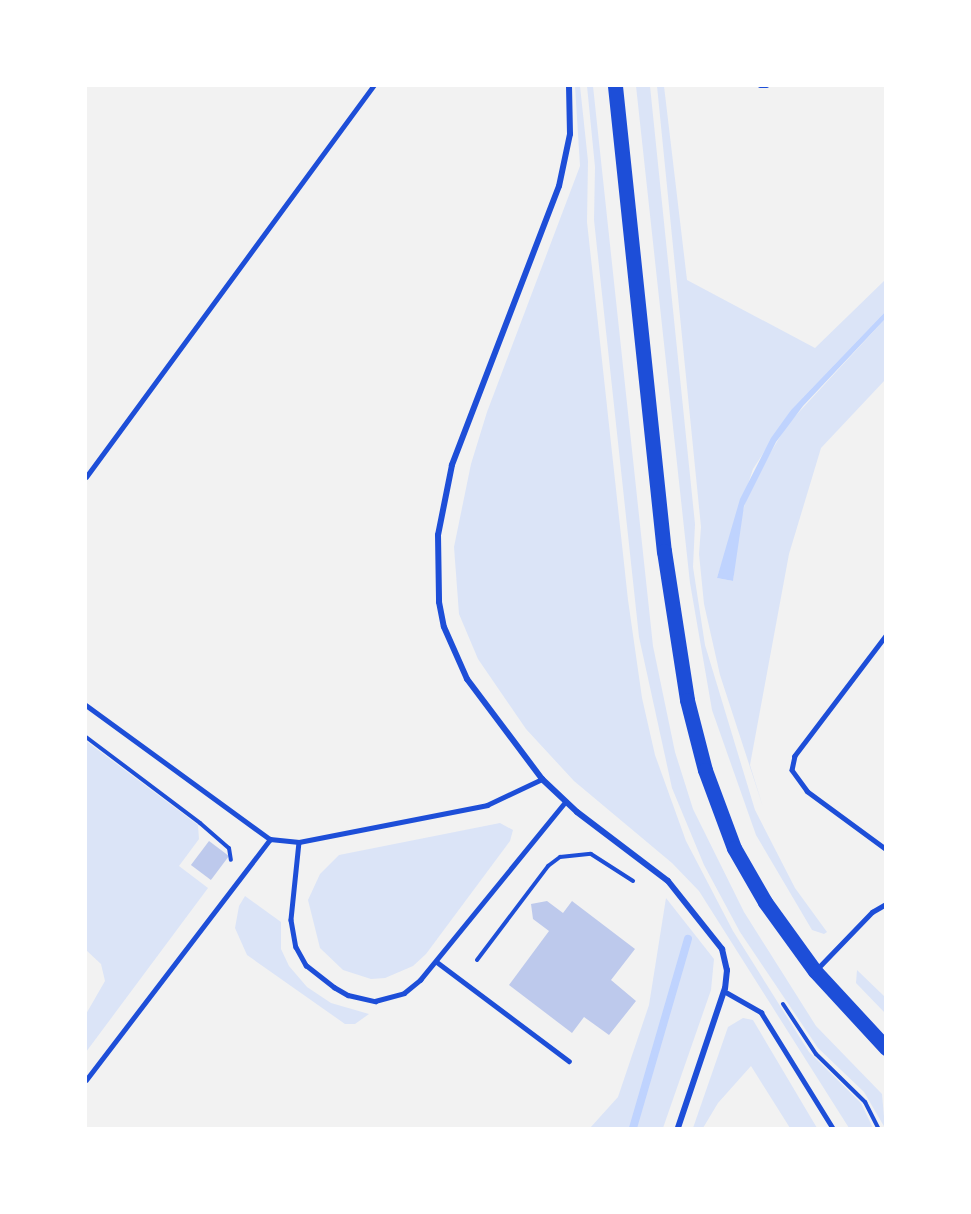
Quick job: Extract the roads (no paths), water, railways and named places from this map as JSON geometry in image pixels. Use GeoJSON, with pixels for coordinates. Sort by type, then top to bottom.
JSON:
{"type":"FeatureCollection","features":[{"type":"Feature","properties":{"kind":"main road"},"geometry":{"type":"LineString","coordinates":[[615,86],[664,551],[687,700],[705,770],[734,848],[775,917],[815,971],[885,1048]]}},
{"type":"Feature","properties":{"kind":"street"},"geometry":{"type":"LineString","coordinates":[[569,86],[570,134],[562,177],[452,465],[438,535],[440,602],[454,654],[491,714],[542,779],[566,802],[640,857],[687,900],[722,949],[727,970],[724,990],[678,1128]]}},
{"type":"Feature","properties":{"kind":"lane"},"geometry":{"type":"LineString","coordinates":[[86,477],[373,86]]}},
{"type":"Feature","properties":{"kind":"lane"},"geometry":{"type":"LineString","coordinates":[[760,86],[768,86]]}},
{"type":"Feature","properties":{"kind":"lane"},"geometry":{"type":"LineString","coordinates":[[885,636],[795,756],[792,770],[812,795],[885,849]]}},
{"type":"Feature","properties":{"kind":"lane"},"geometry":{"type":"LineString","coordinates":[[86,705],[270,839],[299,842],[487,805],[542,779]]}},
{"type":"Feature","properties":{"kind":"lane"},"geometry":{"type":"LineString","coordinates":[[299,842],[291,931],[301,957],[314,973],[348,995],[375,1001],[404,993],[437,962],[566,802]]}},
{"type":"Feature","properties":{"kind":"lane"},"geometry":{"type":"LineString","coordinates":[[86,1080],[270,839]]}},
{"type":"Feature","properties":{"kind":"lane"},"geometry":{"type":"LineString","coordinates":[[815,971],[872,912],[885,904]]}},
{"type":"Feature","properties":{"kind":"lane"},"geometry":{"type":"LineString","coordinates":[[437,962],[569,1061]]}},
{"type":"Feature","properties":{"kind":"lane"},"geometry":{"type":"LineString","coordinates":[[724,990],[761,1011],[833,1128]]}},
{"type":"Feature","properties":{"kind":"water"},"geometry":{"type":"Polygon","coordinates":[[[885,312],[885,319],[803,406],[776,442],[744,506],[733,581],[717,578],[740,499],[771,438],[791,410],[885,312]]]}},
{"type":"Feature","properties":{"kind":"waterway"},"geometry":{"type":"LineString","coordinates":[[633,1128],[688,939]]}}]}
